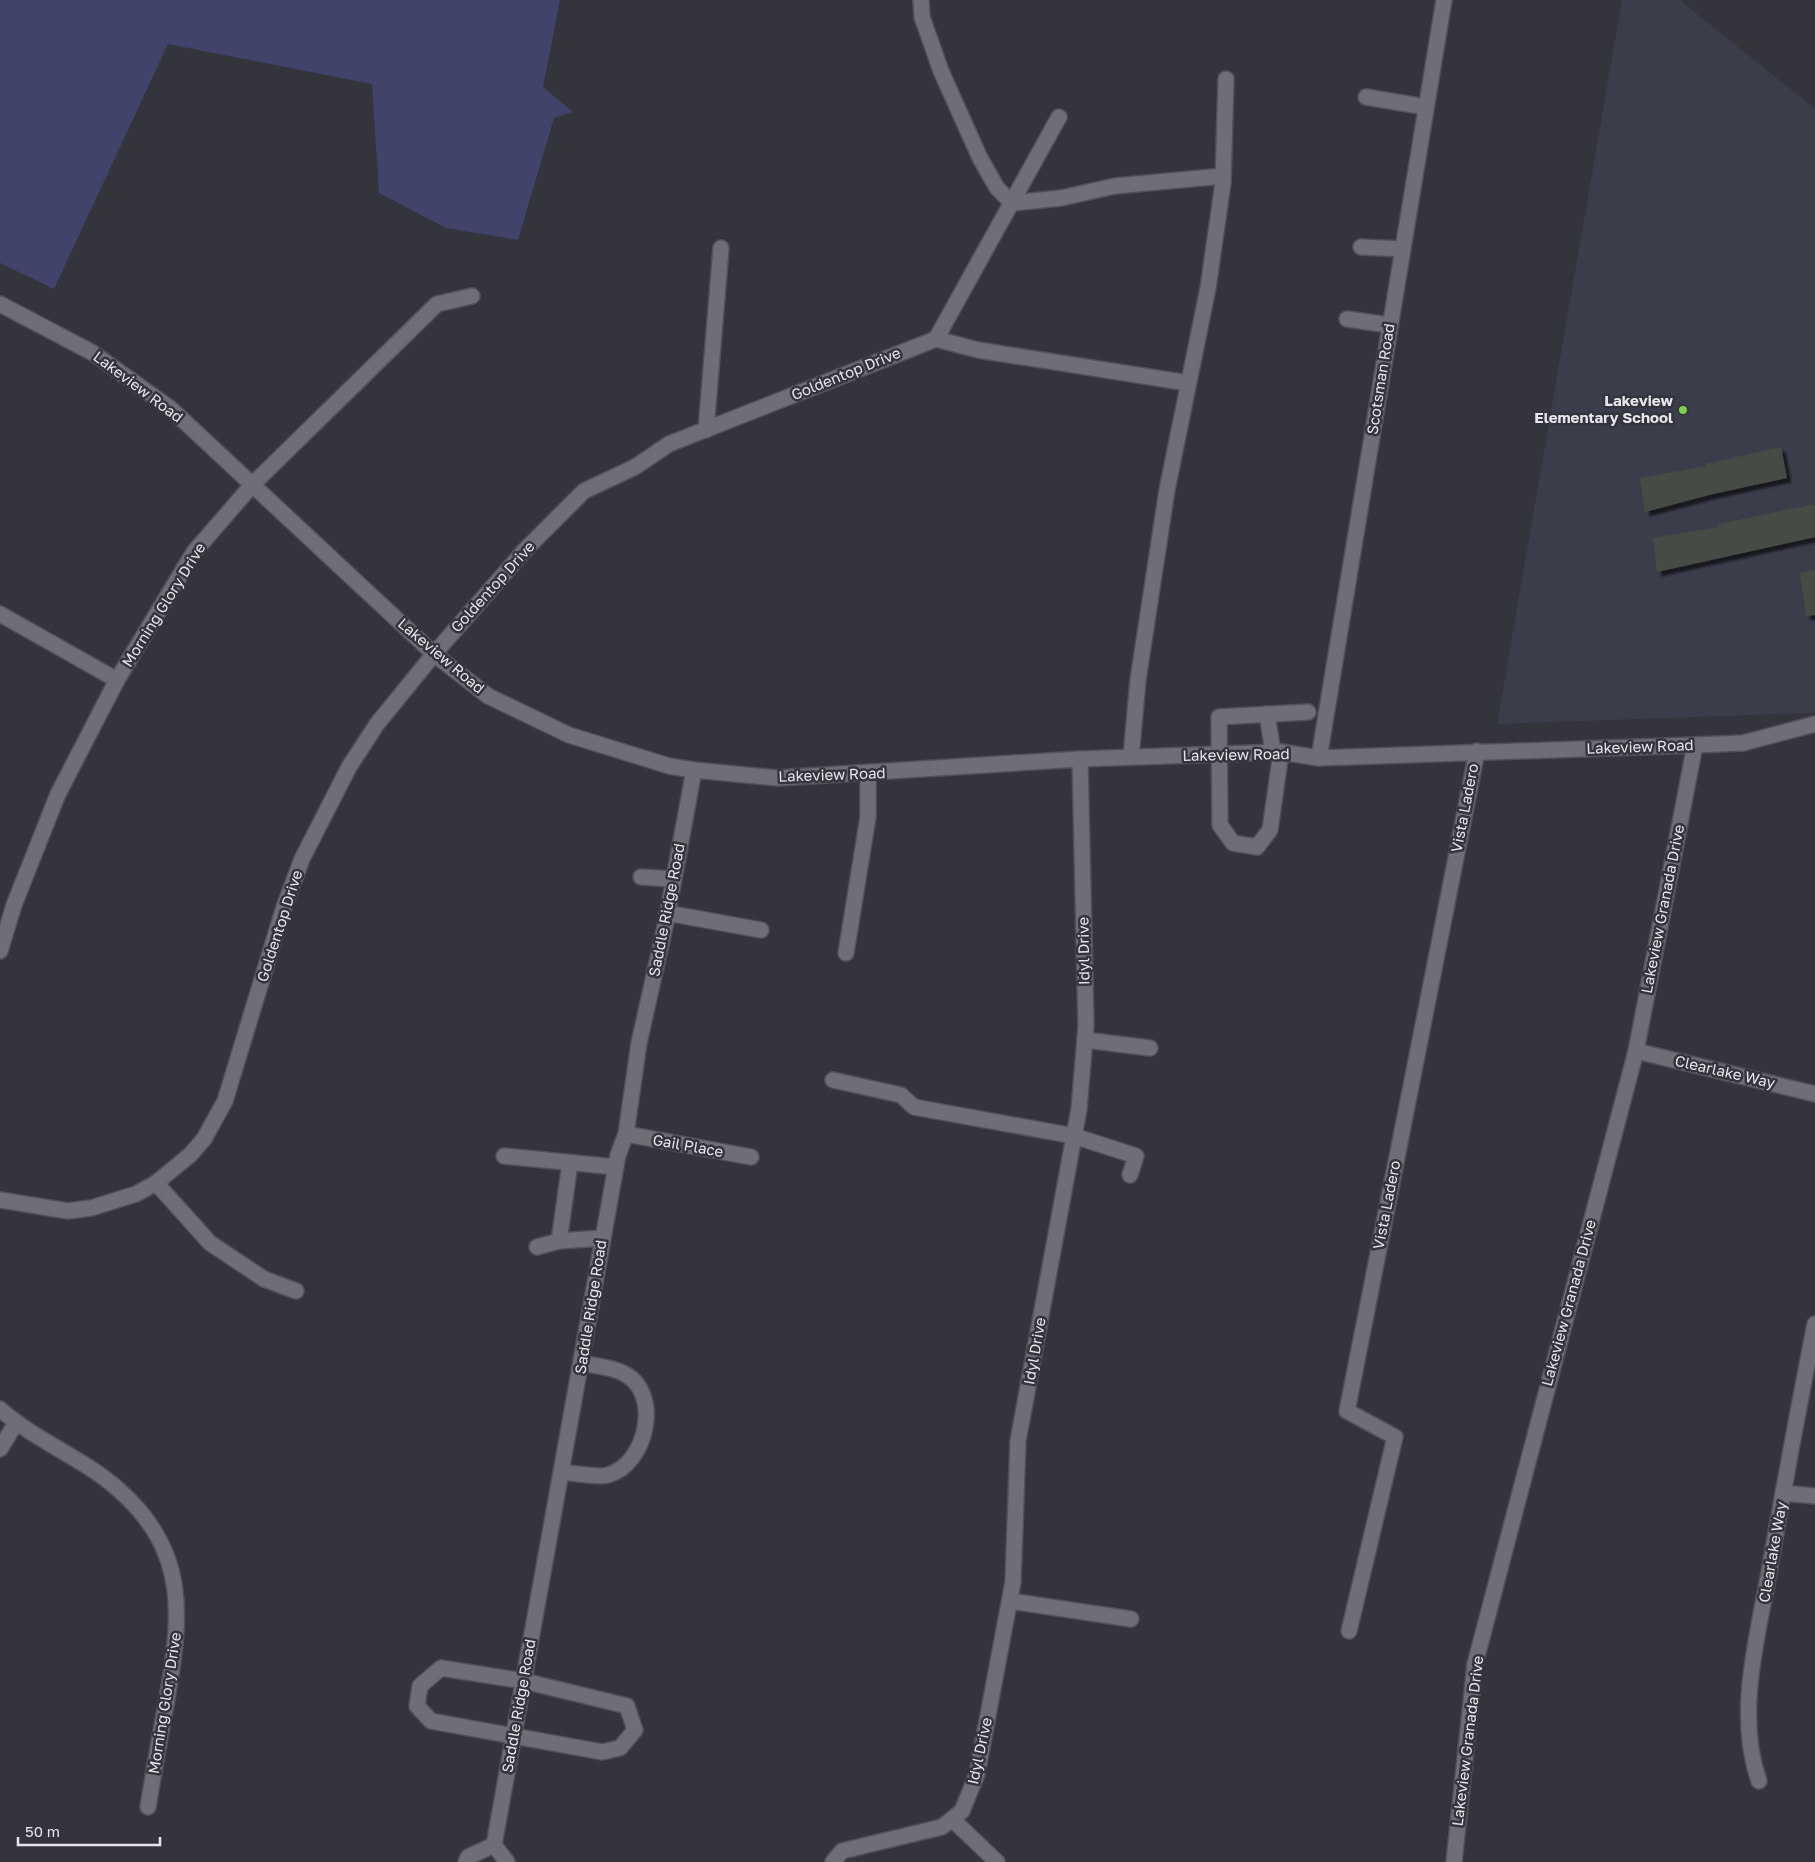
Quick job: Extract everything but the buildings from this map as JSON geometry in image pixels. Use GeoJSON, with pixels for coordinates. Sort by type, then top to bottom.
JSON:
{"type":"FeatureCollection","features":[{"type":"Feature","properties":{"kind":"street"},"geometry":{"type":"LineString","coordinates":[[921,0],[922,17],[941,71],[980,158],[998,188],[1012,203]]}},
{"type":"Feature","properties":{"kind":"street","name":"Scotsman Road"},"geometry":{"type":"LineString","coordinates":[[1319,758],[1444,0]]}},
{"type":"Feature","properties":{"kind":"street"},"geometry":{"type":"LineString","coordinates":[[1131,758],[1138,680],[1164,509],[1208,288],[1223,176],[1226,79]]}},
{"type":"Feature","properties":{"kind":"street"},"geometry":{"type":"LineString","coordinates":[[1366,97],[1426,106]]}},
{"type":"Feature","properties":{"kind":"street"},"geometry":{"type":"LineString","coordinates":[[1059,118],[936,339],[978,350],[1188,383]]}},
{"type":"Feature","properties":{"kind":"street"},"geometry":{"type":"LineString","coordinates":[[1012,203],[1061,198],[1115,186],[1223,176]]}},
{"type":"Feature","properties":{"kind":"street"},"geometry":{"type":"LineString","coordinates":[[1362,247],[1402,249]]}},
{"type":"Feature","properties":{"kind":"street"},"geometry":{"type":"LineString","coordinates":[[706,430],[721,248]]}},
{"type":"Feature","properties":{"kind":"street","name":"Morning Glory Drive"},"geometry":{"type":"LineString","coordinates":[[0,950],[14,905],[58,794],[117,680],[194,552],[253,484],[437,304],[472,296]]}},
{"type":"Feature","properties":{"kind":"street","name":"Lakeview Road"},"geometry":{"type":"LineString","coordinates":[[0,304],[93,353],[170,408],[434,654],[488,696],[569,735],[669,766],[777,778],[1080,760],[1219,754],[1277,752],[1319,758],[1477,751],[1695,745],[1744,743],[1815,724]]}},
{"type":"Feature","properties":{"kind":"street"},"geometry":{"type":"LineString","coordinates":[[1347,319],[1389,325]]}},
{"type":"Feature","properties":{"kind":"street","name":"Goldentop Drive"},"geometry":{"type":"LineString","coordinates":[[0,1200],[68,1211],[114,1203],[156,1183],[190,1155],[216,1120],[226,1101],[284,907],[302,859],[349,767],[377,724],[434,654],[525,550],[584,491],[635,467],[669,444],[936,339]]}},
{"type":"Feature","properties":{"kind":"street"},"geometry":{"type":"LineString","coordinates":[[0,614],[117,680]]}},
{"type":"Feature","properties":{"kind":"street"},"geometry":{"type":"LineString","coordinates":[[1267,714],[1277,752],[1270,830],[1257,846],[1233,843],[1220,826],[1219,717],[1267,714],[1308,712]]}},
{"type":"Feature","properties":{"kind":"street","name":"Lakeview Granada Drive"},"geometry":{"type":"LineString","coordinates":[[1454,1862],[1474,1664],[1636,1051],[1695,745]]}},
{"type":"Feature","properties":{"kind":"street","name":"Vista Ladero"},"geometry":{"type":"LineString","coordinates":[[1349,1631],[1395,1437],[1346,1411],[1477,751]]}},
{"type":"Feature","properties":{"kind":"street","name":"Idyl Drive"},"geometry":{"type":"LineString","coordinates":[[838,1856],[942,1827],[953,1820],[968,1800],[978,1774],[1013,1582],[1018,1441],[1079,1109],[1085,1040],[1080,760]]}},
{"type":"Feature","properties":{"kind":"street","name":"Saddle Ridge Road"},"geometry":{"type":"LineString","coordinates":[[494,1845],[616,1167],[626,1134],[639,1043],[674,880],[694,770]]}},
{"type":"Feature","properties":{"kind":"street"},"geometry":{"type":"LineString","coordinates":[[846,953],[868,818],[868,774]]}},
{"type":"Feature","properties":{"kind":"street"},"geometry":{"type":"LineString","coordinates":[[641,877],[674,880]]}},
{"type":"Feature","properties":{"kind":"street"},"geometry":{"type":"LineString","coordinates":[[667,913],[761,930]]}},
{"type":"Feature","properties":{"kind":"street"},"geometry":{"type":"LineString","coordinates":[[1085,1040],[1150,1048]]}},
{"type":"Feature","properties":{"kind":"street","name":"Clearlake Way"},"geometry":{"type":"LineString","coordinates":[[1636,1051],[1815,1094]]}},
{"type":"Feature","properties":{"kind":"street"},"geometry":{"type":"LineString","coordinates":[[833,1080],[901,1094],[914,1107],[1074,1136],[1136,1156],[1130,1175]]}},
{"type":"Feature","properties":{"kind":"street","name":"Gail Place"},"geometry":{"type":"LineString","coordinates":[[626,1134],[751,1157]]}},
{"type":"Feature","properties":{"kind":"street"},"geometry":{"type":"LineString","coordinates":[[504,1156],[616,1167]]}},
{"type":"Feature","properties":{"kind":"street"},"geometry":{"type":"LineString","coordinates":[[559,1241],[570,1163]]}},
{"type":"Feature","properties":{"kind":"street"},"geometry":{"type":"LineString","coordinates":[[156,1183],[210,1243],[264,1279],[296,1291]]}},
{"type":"Feature","properties":{"kind":"street"},"geometry":{"type":"LineString","coordinates":[[537,1247],[559,1241],[603,1238]]}},
{"type":"Feature","properties":{"kind":"street","name":"Clearlake Way"},"geometry":{"type":"LineString","coordinates":[[1759,1781],[1750,1746],[1749,1692],[1783,1493],[1815,1324]]}},
{"type":"Feature","properties":{"kind":"street"},"geometry":{"type":"LineString","coordinates":[[562,1472],[607,1476],[628,1463],[645,1437],[647,1407],[638,1386],[624,1373],[582,1363]]}},
{"type":"Feature","properties":{"kind":"street","name":"Morning Glory Drive"},"geometry":{"type":"LineString","coordinates":[[0,1409],[16,1423],[117,1489],[143,1515],[153,1530],[169,1564],[177,1602],[177,1641],[148,1807]]}},
{"type":"Feature","properties":{"kind":"street"},"geometry":{"type":"LineString","coordinates":[[0,1449],[16,1423]]}},
{"type":"Feature","properties":{"kind":"street"},"geometry":{"type":"LineString","coordinates":[[1783,1493],[1815,1496]]}},
{"type":"Feature","properties":{"kind":"street"},"geometry":{"type":"LineString","coordinates":[[1010,1601],[1131,1619]]}},
{"type":"Feature","properties":{"kind":"street"},"geometry":{"type":"LineString","coordinates":[[441,1668],[524,1681],[627,1706],[635,1730],[620,1748],[602,1752],[431,1721],[417,1706],[420,1686],[441,1668]]}},
{"type":"Feature","properties":{"kind":"street"},"geometry":{"type":"LineString","coordinates":[[953,1820],[997,1862]]}},
{"type":"Feature","properties":{"kind":"street"},"geometry":{"type":"LineString","coordinates":[[466,1862],[468,1857],[494,1845],[507,1862]]}},
{"type":"Feature","properties":{"kind":"shaded area"},"geometry":{"type":"Polygon","coordinates":[[[0,0],[560,0],[543,87],[573,112],[554,118],[518,240],[446,228],[379,193],[372,84],[168,44],[54,289],[0,263],[0,0]]]}},
{"type":"Feature","properties":{"kind":"shaded area","name":"Lakeview Elementary School"},"geometry":{"type":"Polygon","coordinates":[[[1622,0],[1680,0],[1815,109],[1815,712],[1497,724],[1622,0]]]}},
{"type":"Feature","properties":{"kind":"place","name":"Lakeview Elementary School"},"geometry":{"type":"Point","coordinates":[1683,410]}}]}
